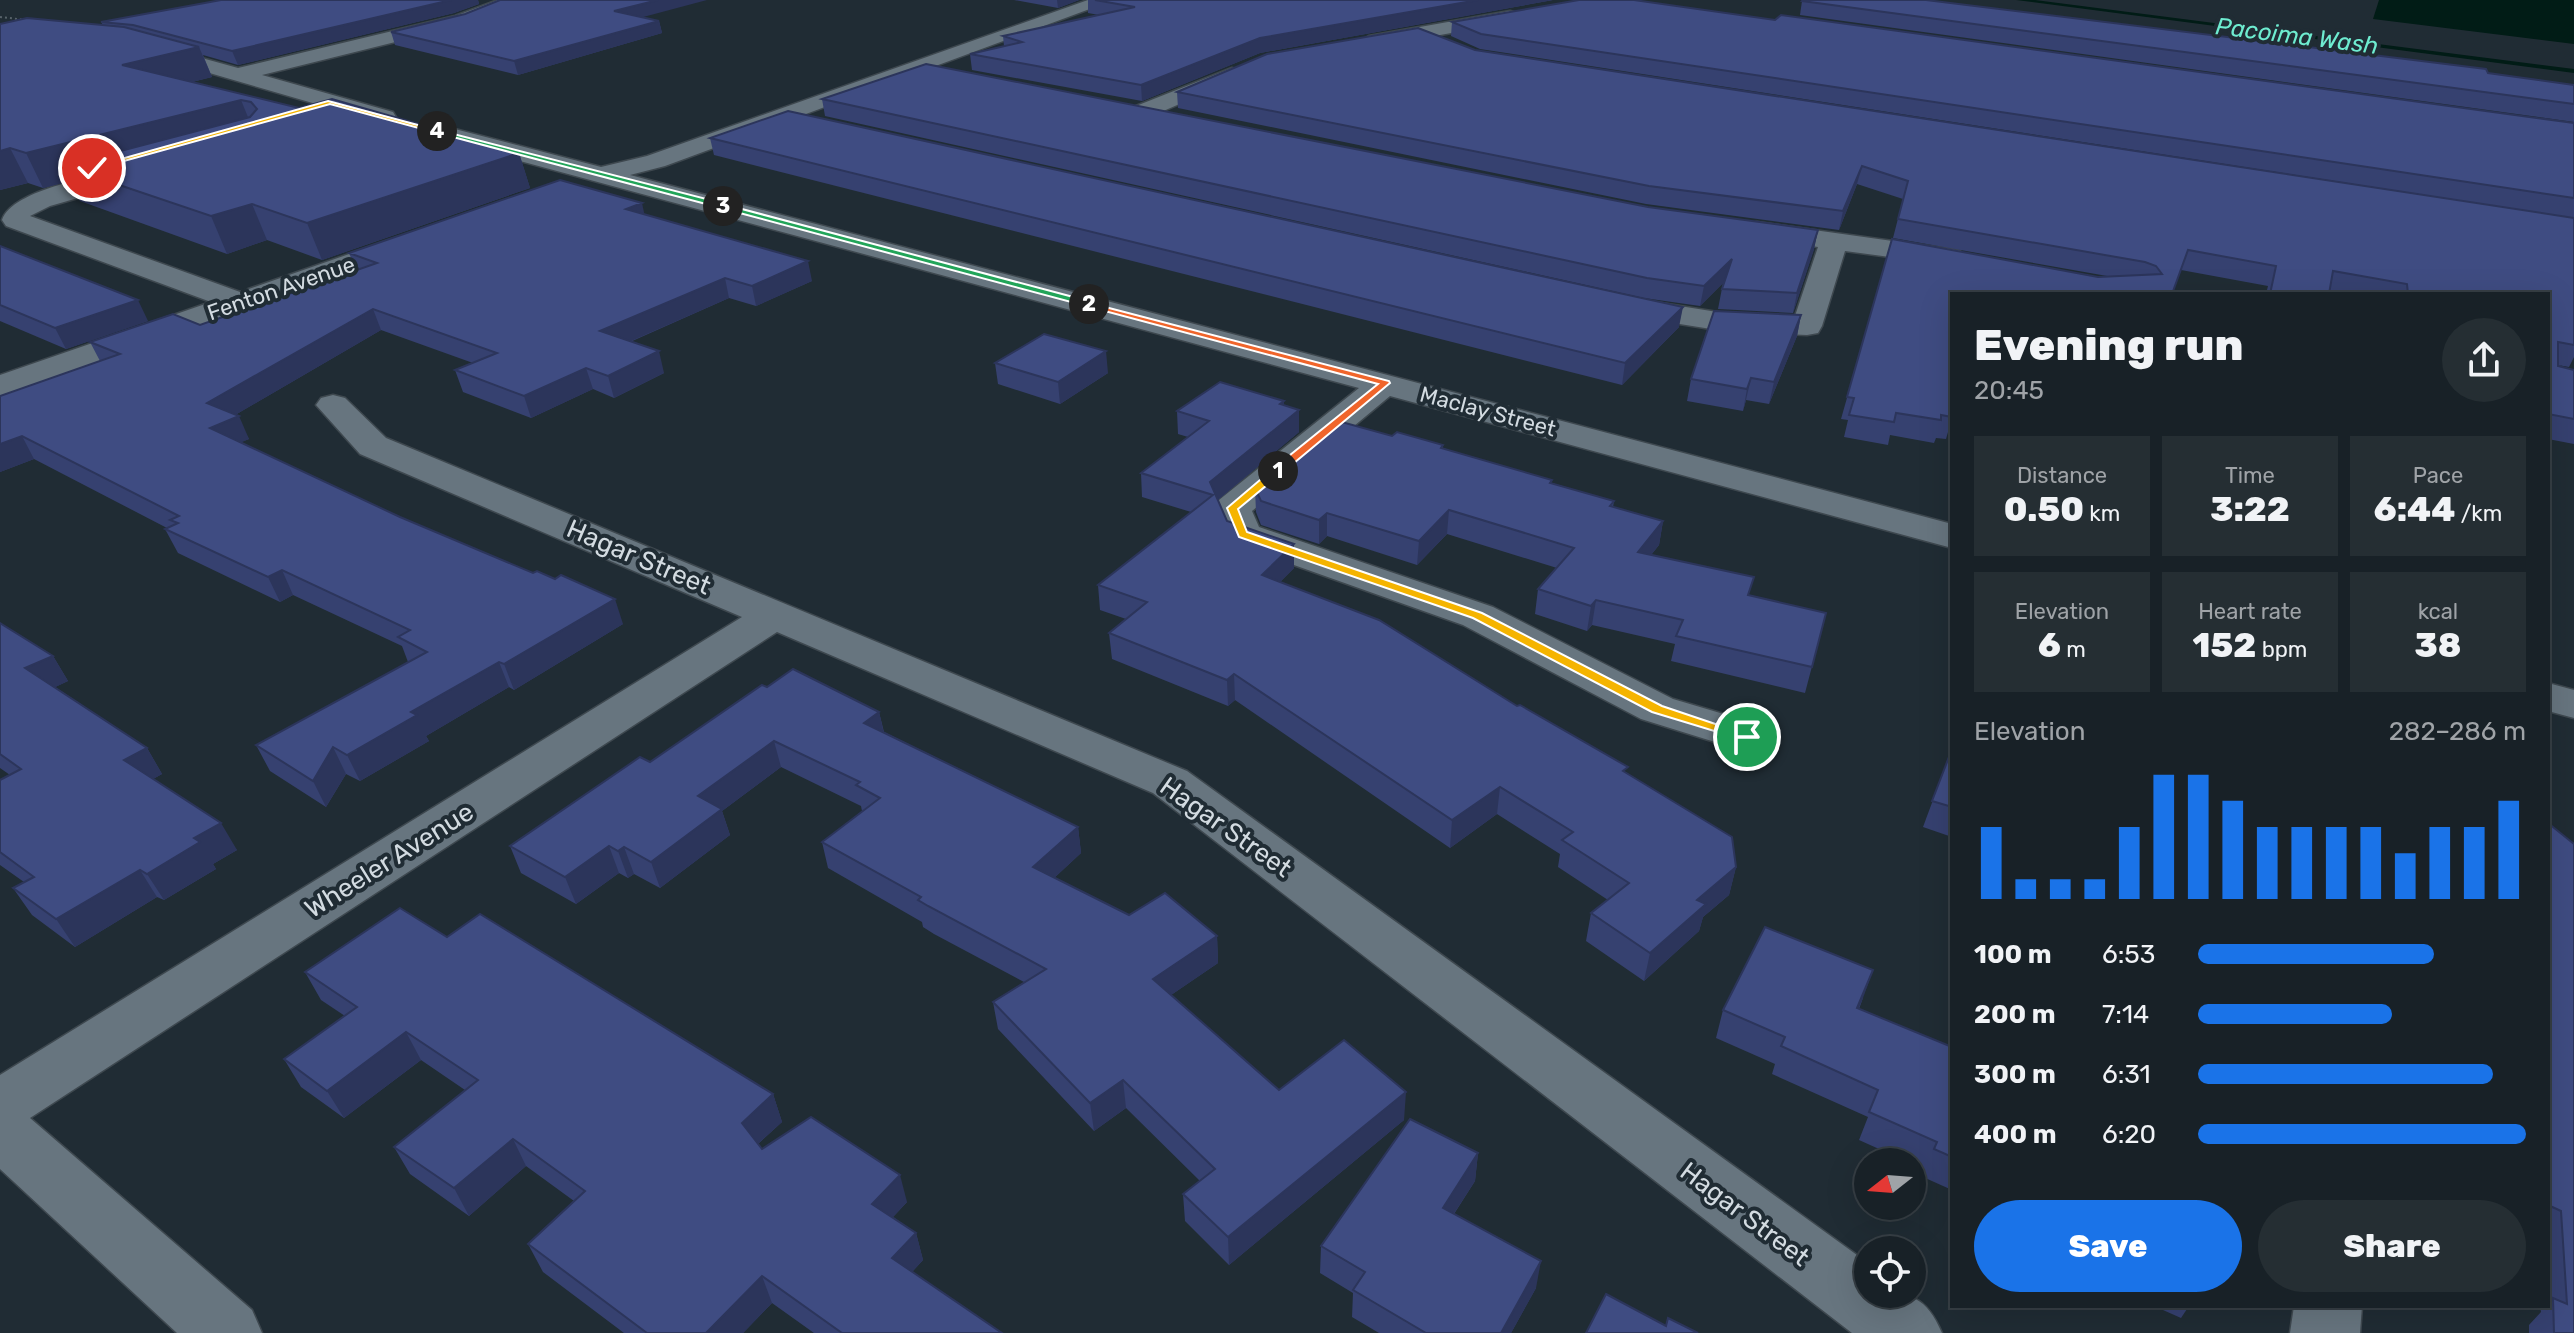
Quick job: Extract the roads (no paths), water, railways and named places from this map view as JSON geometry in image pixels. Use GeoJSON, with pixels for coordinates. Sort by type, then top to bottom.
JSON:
{"type":"FeatureCollection","features":[{"type":"Feature","properties":{"kind":"street"},"geometry":{"type":"LineString","coordinates":[[241,74],[461,20],[515,0]]}},
{"type":"Feature","properties":{"kind":"street"},"geometry":{"type":"LineString","coordinates":[[555,191],[600,175],[656,161],[1105,0]]}},
{"type":"Feature","properties":{"kind":"street"},"geometry":{"type":"LineString","coordinates":[[1347,46],[1528,14]]}},
{"type":"Feature","properties":{"kind":"street"},"geometry":{"type":"LineString","coordinates":[[1419,33],[1461,51]]}},
{"type":"Feature","properties":{"kind":"street","name":"Maclay Street"},"geometry":{"type":"LineString","coordinates":[[124,45],[1950,535]]}},
{"type":"Feature","properties":{"kind":"street"},"geometry":{"type":"LineString","coordinates":[[1144,111],[1246,68]]}},
{"type":"Feature","properties":{"kind":"street"},"geometry":{"type":"LineString","coordinates":[[918,69],[963,77]]}},
{"type":"Feature","properties":{"kind":"street"},"geometry":{"type":"LineString","coordinates":[[285,114],[330,102]]}},
{"type":"Feature","properties":{"kind":"street"},"geometry":{"type":"LineString","coordinates":[[1114,105],[1190,121]]}},
{"type":"Feature","properties":{"kind":"street"},"geometry":{"type":"LineString","coordinates":[[782,116],[828,127]]}},
{"type":"Feature","properties":{"kind":"street"},"geometry":{"type":"LineString","coordinates":[[9,204],[138,155]]}},
{"type":"Feature","properties":{"kind":"street"},"geometry":{"type":"LineString","coordinates":[[9,204],[41,200],[163,167]]}},
{"type":"Feature","properties":{"kind":"street"},"geometry":{"type":"LineString","coordinates":[[9,204],[15,220],[240,302]]}},
{"type":"Feature","properties":{"kind":"street"},"geometry":{"type":"LineString","coordinates":[[1725,226],[1969,261]]}},
{"type":"Feature","properties":{"kind":"street","name":"Fenton Avenue"},"geometry":{"type":"LineString","coordinates":[[0,386],[435,233]]}},
{"type":"Feature","properties":{"kind":"street"},"geometry":{"type":"LineString","coordinates":[[1597,300],[1730,323],[1807,326],[1834,240]]}},
{"type":"Feature","properties":{"kind":"street"},"geometry":{"type":"LineString","coordinates":[[1386,383],[1232,508],[1243,534],[1478,616],[1657,709],[1747,737]]}},
{"type":"Feature","properties":{"kind":"street","name":"Hagar Street"},"geometry":{"type":"LineString","coordinates":[[333,405],[373,446],[1170,782],[1907,1333]]}},
{"type":"Feature","properties":{"kind":"street","name":"Wheeler Avenue"},"geometry":{"type":"LineString","coordinates":[[0,1106],[777,614]]}},
{"type":"Feature","properties":{"kind":"street"},"geometry":{"type":"LineString","coordinates":[[2550,698],[2574,704]]}},
{"type":"Feature","properties":{"kind":"street"},"geometry":{"type":"LineString","coordinates":[[0,1130],[227,1333]]}},
{"type":"Feature","properties":{"kind":"street"},"geometry":{"type":"LineString","coordinates":[[2325,1333],[2328,1308]]}},
{"type":"Feature","properties":{"kind":"waterway","name":"Pacoima Wash"},"geometry":{"type":"LineString","coordinates":[[2019,0],[2574,71]]}}]}
